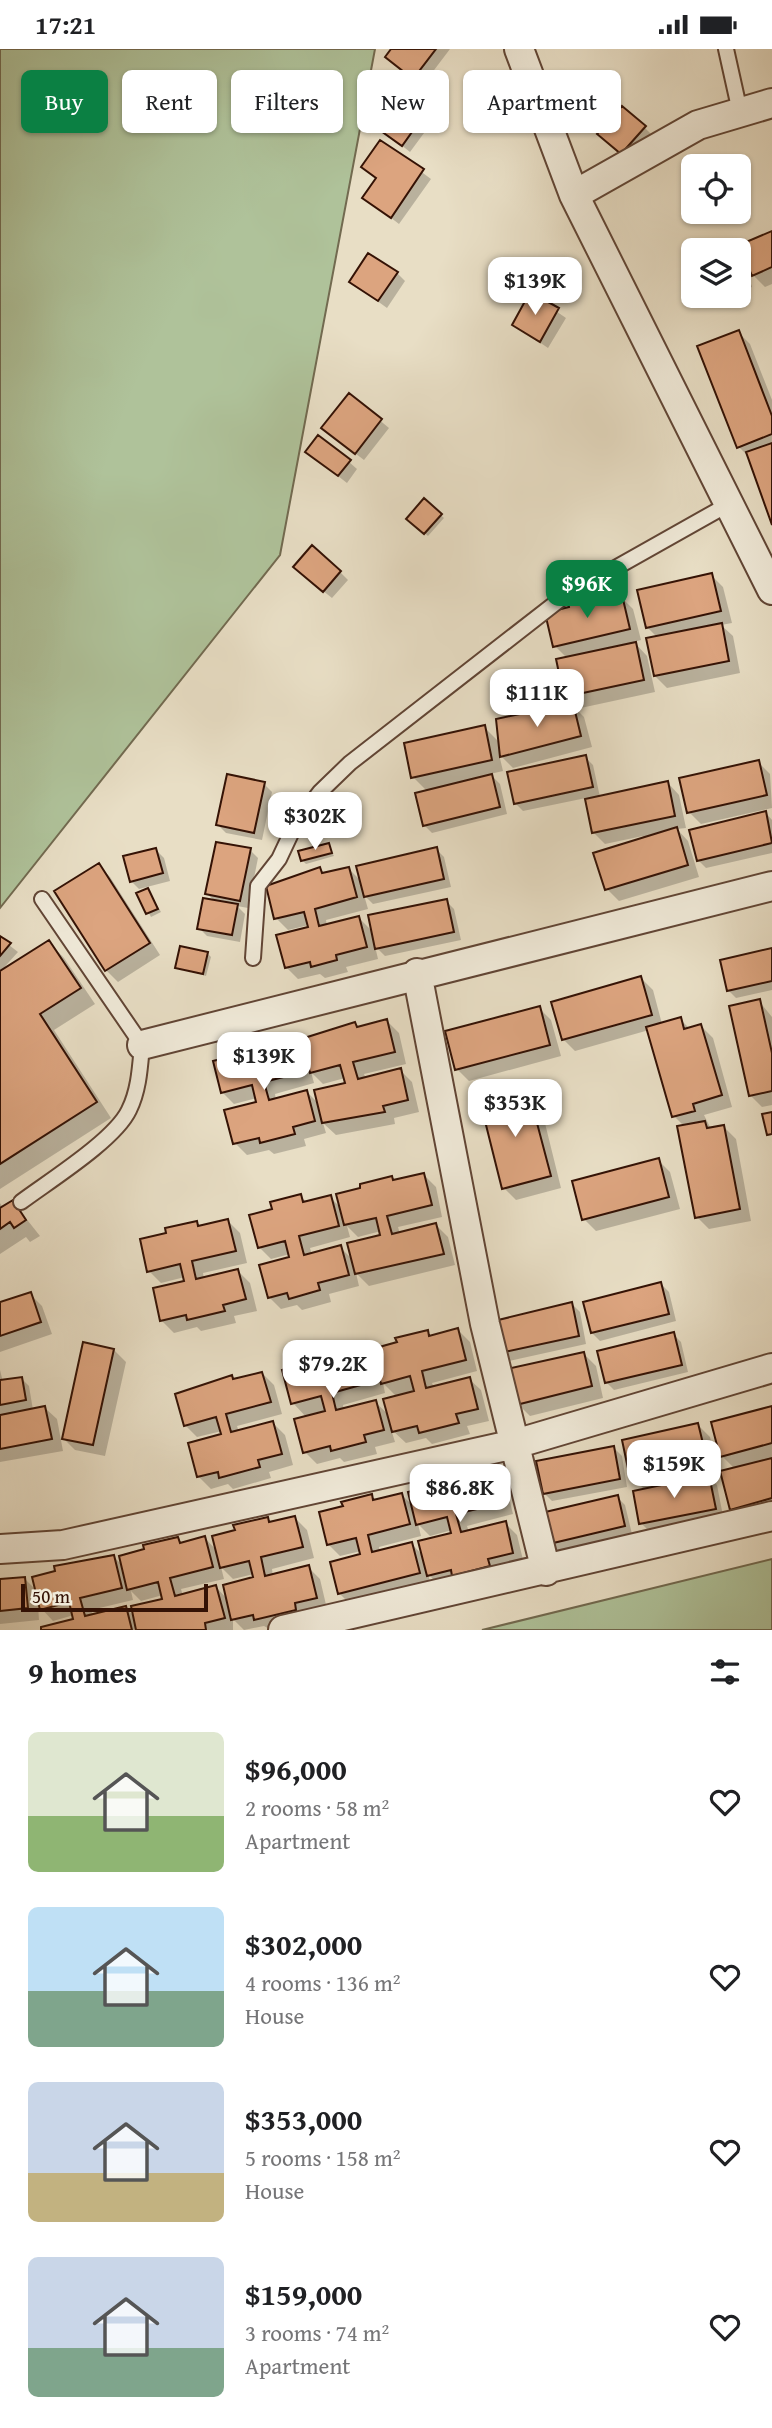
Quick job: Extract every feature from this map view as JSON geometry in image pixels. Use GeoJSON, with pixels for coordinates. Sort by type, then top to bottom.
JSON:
{"type":"FeatureCollection","features":[{"type":"Feature","properties":{"kind":"street"},"geometry":{"type":"LineString","coordinates":[[519,49],[574,195],[772,590]]}},
{"type":"Feature","properties":{"kind":"street"},"geometry":{"type":"LineString","coordinates":[[574,195],[698,125],[772,103]]}},
{"type":"Feature","properties":{"kind":"street"},"geometry":{"type":"LineString","coordinates":[[142,1045],[418,973],[772,886]]}},
{"type":"Feature","properties":{"kind":"street"},"geometry":{"type":"LineString","coordinates":[[418,973],[485,1324],[546,1571]]}},
{"type":"Feature","properties":{"kind":"street"},"geometry":{"type":"LineString","coordinates":[[0,1549],[63,1545],[514,1444],[772,1368]]}},
{"type":"Feature","properties":{"kind":"street"},"geometry":{"type":"LineString","coordinates":[[283,1630],[546,1571],[772,1515]]}},
{"type":"Feature","properties":{"kind":"lane"},"geometry":{"type":"LineString","coordinates":[[726,49],[740,112]]}},
{"type":"Feature","properties":{"kind":"lane"},"geometry":{"type":"LineString","coordinates":[[253,958],[258,886],[279,859],[295,825],[320,793],[349,763],[562,598],[729,504]]}},
{"type":"Feature","properties":{"kind":"lane"},"geometry":{"type":"LineString","coordinates":[[21,1202],[115,1130],[128,1112],[135,1095],[142,1045],[42,899]]}},
{"type":"Feature","properties":{"kind":"green space"},"geometry":{"type":"Polygon","coordinates":[[[0,49],[375,49],[371,70],[357,70],[357,133],[359,133],[280,555],[0,908],[0,49]]]}},
{"type":"Feature","properties":{"kind":"green space"},"geometry":{"type":"Polygon","coordinates":[[[772,1559],[772,1630],[482,1630],[772,1559]]]}},
{"type":"Feature","properties":{"kind":"building"},"geometry":{"type":"Polygon","coordinates":[[[391,49],[436,49],[420,70],[402,70],[385,57],[391,49]]]}},
{"type":"Feature","properties":{"kind":"building"},"geometry":{"type":"Polygon","coordinates":[[[621,107],[646,126],[621,154],[597,134],[621,133],[621,107]]]}},
{"type":"Feature","properties":{"kind":"building"},"geometry":{"type":"Polygon","coordinates":[[[384,133],[411,133],[402,146],[384,133]]]}},
{"type":"Feature","properties":{"kind":"building"},"geometry":{"type":"Polygon","coordinates":[[[380,140],[424,169],[391,218],[362,198],[376,178],[361,167],[380,140]]]}},
{"type":"Feature","properties":{"kind":"building"},"geometry":{"type":"Polygon","coordinates":[[[772,231],[772,267],[752,276],[751,274],[751,240],[772,231]]]}},
{"type":"Feature","properties":{"kind":"building"},"geometry":{"type":"Polygon","coordinates":[[[368,253],[398,272],[378,301],[349,282],[368,253]]]}},
{"type":"Feature","properties":{"kind":"building"},"geometry":{"type":"Polygon","coordinates":[[[530,292],[559,308],[540,342],[512,325],[530,292]]]}},
{"type":"Feature","properties":{"kind":"building"},"geometry":{"type":"Polygon","coordinates":[[[739,330],[772,416],[772,434],[737,448],[697,346],[739,330]]]}},
{"type":"Feature","properties":{"kind":"building"},"geometry":{"type":"Polygon","coordinates":[[[349,393],[382,419],[355,454],[321,428],[349,393]]]}},
{"type":"Feature","properties":{"kind":"building"},"geometry":{"type":"Polygon","coordinates":[[[318,435],[351,460],[338,476],[305,452],[318,435]]]}},
{"type":"Feature","properties":{"kind":"building"},"geometry":{"type":"Polygon","coordinates":[[[772,443],[772,525],[746,452],[772,443]]]}},
{"type":"Feature","properties":{"kind":"building"},"geometry":{"type":"Polygon","coordinates":[[[424,498],[442,514],[424,534],[406,519],[424,498]]]}},
{"type":"Feature","properties":{"kind":"building"},"geometry":{"type":"Polygon","coordinates":[[[312,545],[341,571],[323,592],[293,567],[312,545]]]}},
{"type":"Feature","properties":{"kind":"building"},"geometry":{"type":"Polygon","coordinates":[[[712,573],[721,611],[646,628],[637,590],[712,573]]]}},
{"type":"Feature","properties":{"kind":"building"},"geometry":{"type":"Polygon","coordinates":[[[596,595],[598,601],[622,595],[630,629],[553,647],[545,613],[569,607],[568,602],[596,595]]]}},
{"type":"Feature","properties":{"kind":"building"},"geometry":{"type":"Polygon","coordinates":[[[722,623],[729,661],[654,676],[646,638],[722,623]]]}},
{"type":"Feature","properties":{"kind":"building"},"geometry":{"type":"Polygon","coordinates":[[[636,642],[644,680],[564,697],[556,659],[636,642]]]}},
{"type":"Feature","properties":{"kind":"building"},"geometry":{"type":"Polygon","coordinates":[[[573,703],[581,736],[500,757],[496,719],[573,703]]]}},
{"type":"Feature","properties":{"kind":"building"},"geometry":{"type":"Polygon","coordinates":[[[485,725],[492,760],[411,778],[404,743],[485,725]]]}},
{"type":"Feature","properties":{"kind":"building"},"geometry":{"type":"Polygon","coordinates":[[[586,755],[593,787],[514,804],[507,772],[586,755]]]}},
{"type":"Feature","properties":{"kind":"building"},"geometry":{"type":"Polygon","coordinates":[[[759,760],[767,795],[687,813],[679,778],[759,760]]]}},
{"type":"Feature","properties":{"kind":"building"},"geometry":{"type":"Polygon","coordinates":[[[227,774],[265,782],[254,833],[216,825],[227,774]]]}},
{"type":"Feature","properties":{"kind":"building"},"geometry":{"type":"Polygon","coordinates":[[[492,774],[500,807],[423,826],[415,793],[492,774]]]}},
{"type":"Feature","properties":{"kind":"building"},"geometry":{"type":"Polygon","coordinates":[[[668,781],[675,816],[592,833],[585,799],[668,781]]]}},
{"type":"Feature","properties":{"kind":"building"},"geometry":{"type":"Polygon","coordinates":[[[766,811],[772,843],[697,861],[689,830],[766,811]]]}},
{"type":"Feature","properties":{"kind":"building"},"geometry":{"type":"Polygon","coordinates":[[[677,827],[688,865],[605,890],[593,853],[677,827]]]}},
{"type":"Feature","properties":{"kind":"building"},"geometry":{"type":"Polygon","coordinates":[[[216,842],[251,848],[240,901],[205,894],[216,842]]]}},
{"type":"Feature","properties":{"kind":"building"},"geometry":{"type":"Polygon","coordinates":[[[329,843],[332,853],[301,861],[298,851],[329,843]]]}},
{"type":"Feature","properties":{"kind":"building"},"geometry":{"type":"Polygon","coordinates":[[[437,847],[444,879],[364,897],[356,866],[437,847]]]}},
{"type":"Feature","properties":{"kind":"building"},"geometry":{"type":"Polygon","coordinates":[[[156,848],[163,873],[130,882],[123,856],[156,848]]]}},
{"type":"Feature","properties":{"kind":"building"},"geometry":{"type":"Polygon","coordinates":[[[99,863],[150,943],[105,971],[54,891],[99,863]]]}},
{"type":"Feature","properties":{"kind":"building"},"geometry":{"type":"Polygon","coordinates":[[[320,867],[322,873],[349,867],[357,897],[315,909],[319,926],[359,916],[367,947],[336,955],[337,960],[311,967],[310,962],[285,968],[276,935],[308,927],[304,912],[274,919],[266,886],[320,867]]]}},
{"type":"Feature","properties":{"kind":"building"},"geometry":{"type":"Polygon","coordinates":[[[148,888],[158,909],[146,914],[136,893],[148,888]]]}},
{"type":"Feature","properties":{"kind":"building"},"geometry":{"type":"Polygon","coordinates":[[[203,898],[238,904],[232,935],[197,929],[203,898]]]}},
{"type":"Feature","properties":{"kind":"building"},"geometry":{"type":"Polygon","coordinates":[[[447,899],[454,932],[375,949],[368,915],[447,899]]]}},
{"type":"Feature","properties":{"kind":"building"},"geometry":{"type":"Polygon","coordinates":[[[0,936],[11,943],[0,956],[0,936]]]}},
{"type":"Feature","properties":{"kind":"building"},"geometry":{"type":"Polygon","coordinates":[[[49,940],[81,988],[40,1014],[97,1102],[0,1164],[0,971],[49,940]]]}},
{"type":"Feature","properties":{"kind":"building"},"geometry":{"type":"Polygon","coordinates":[[[180,946],[208,952],[203,974],[175,968],[180,946]]]}},
{"type":"Feature","properties":{"kind":"building"},"geometry":{"type":"Polygon","coordinates":[[[772,948],[772,981],[727,991],[720,960],[772,948]]]}},
{"type":"Feature","properties":{"kind":"building"},"geometry":{"type":"Polygon","coordinates":[[[641,976],[652,1015],[562,1040],[551,1002],[641,976]]]}},
{"type":"Feature","properties":{"kind":"building"},"geometry":{"type":"Polygon","coordinates":[[[760,999],[772,1053],[772,1091],[749,1096],[729,1006],[760,999]]]}},
{"type":"Feature","properties":{"kind":"building"},"geometry":{"type":"Polygon","coordinates":[[[540,1006],[550,1045],[455,1070],[445,1031],[540,1006]]]}},
{"type":"Feature","properties":{"kind":"building"},"geometry":{"type":"Polygon","coordinates":[[[681,1017],[684,1029],[701,1024],[722,1095],[693,1104],[695,1111],[672,1117],[646,1027],[681,1017]]]}},
{"type":"Feature","properties":{"kind":"building"},"geometry":{"type":"Polygon","coordinates":[[[387,1019],[395,1052],[353,1062],[358,1079],[401,1068],[408,1100],[383,1106],[385,1112],[322,1123],[314,1090],[345,1083],[340,1065],[310,1073],[301,1039],[355,1022],[357,1027],[387,1019]]]}},
{"type":"Feature","properties":{"kind":"building"},"geometry":{"type":"Polygon","coordinates":[[[295,1040],[303,1072],[264,1082],[269,1100],[307,1090],[315,1121],[293,1127],[295,1134],[260,1143],[259,1138],[233,1144],[224,1110],[256,1102],[252,1085],[221,1093],[213,1061],[236,1055],[235,1050],[295,1040]]]}},
{"type":"Feature","properties":{"kind":"building"},"geometry":{"type":"Polygon","coordinates":[[[528,1089],[551,1176],[502,1189],[480,1101],[528,1089]]]}},
{"type":"Feature","properties":{"kind":"building"},"geometry":{"type":"Polygon","coordinates":[[[772,1112],[772,1134],[767,1135],[762,1114],[772,1112]]]}},
{"type":"Feature","properties":{"kind":"building"},"geometry":{"type":"Polygon","coordinates":[[[705,1121],[707,1128],[724,1125],[740,1209],[695,1218],[677,1126],[705,1121]]]}},
{"type":"Feature","properties":{"kind":"building"},"geometry":{"type":"Polygon","coordinates":[[[659,1158],[669,1197],[582,1220],[572,1181],[659,1158]]]}},
{"type":"Feature","properties":{"kind":"building"},"geometry":{"type":"Polygon","coordinates":[[[424,1173],[432,1205],[387,1216],[392,1234],[436,1223],[444,1254],[355,1274],[347,1243],[380,1235],[376,1218],[344,1225],[336,1194],[360,1188],[360,1184],[392,1176],[393,1180],[424,1173]]]}},
{"type":"Feature","properties":{"kind":"building"},"geometry":{"type":"Polygon","coordinates":[[[301,1194],[303,1202],[331,1195],[339,1226],[299,1236],[304,1255],[341,1245],[349,1275],[318,1283],[320,1290],[289,1299],[287,1293],[268,1298],[259,1265],[289,1257],[285,1241],[258,1248],[249,1215],[272,1209],[270,1202],[301,1194]]]}},
{"type":"Feature","properties":{"kind":"building"},"geometry":{"type":"Polygon","coordinates":[[[13,1200],[26,1220],[14,1228],[10,1222],[0,1229],[0,1208],[13,1200]]]}},
{"type":"Feature","properties":{"kind":"building"},"geometry":{"type":"Polygon","coordinates":[[[228,1219],[236,1251],[192,1261],[196,1279],[238,1269],[246,1299],[223,1305],[225,1311],[187,1320],[186,1315],[160,1321],[153,1288],[184,1281],[180,1264],[147,1272],[140,1239],[166,1233],[165,1228],[197,1221],[198,1226],[228,1219]]]}},
{"type":"Feature","properties":{"kind":"building"},"geometry":{"type":"Polygon","coordinates":[[[661,1282],[669,1314],[591,1333],[583,1302],[661,1282]]]}},
{"type":"Feature","properties":{"kind":"building"},"geometry":{"type":"Polygon","coordinates":[[[31,1292],[41,1322],[0,1336],[0,1302],[31,1292]]]}},
{"type":"Feature","properties":{"kind":"building"},"geometry":{"type":"Polygon","coordinates":[[[572,1302],[579,1336],[500,1353],[494,1321],[572,1302]]]}},
{"type":"Feature","properties":{"kind":"building"},"geometry":{"type":"Polygon","coordinates":[[[458,1328],[466,1360],[422,1371],[426,1388],[470,1377],[478,1409],[456,1414],[459,1423],[419,1433],[417,1426],[392,1432],[383,1399],[414,1391],[410,1376],[381,1384],[372,1349],[397,1342],[395,1338],[428,1330],[429,1336],[458,1328]]]}},
{"type":"Feature","properties":{"kind":"building"},"geometry":{"type":"Polygon","coordinates":[[[674,1332],[682,1365],[605,1383],[597,1351],[674,1332]]]}},
{"type":"Feature","properties":{"kind":"building"},"geometry":{"type":"Polygon","coordinates":[[[83,1342],[114,1349],[93,1445],[62,1439],[83,1342]]]}},
{"type":"Feature","properties":{"kind":"building"},"geometry":{"type":"Polygon","coordinates":[[[366,1348],[375,1381],[332,1393],[336,1410],[376,1400],[384,1430],[364,1435],[366,1442],[331,1451],[330,1446],[303,1453],[294,1419],[325,1411],[321,1396],[291,1404],[282,1370],[307,1363],[306,1359],[336,1351],[338,1356],[366,1348]]]}},
{"type":"Feature","properties":{"kind":"building"},"geometry":{"type":"Polygon","coordinates":[[[584,1352],[592,1386],[516,1405],[507,1369],[584,1352]]]}},
{"type":"Feature","properties":{"kind":"building"},"geometry":{"type":"Polygon","coordinates":[[[262,1372],[271,1402],[226,1414],[231,1432],[273,1421],[282,1454],[258,1460],[260,1467],[219,1478],[218,1472],[197,1477],[188,1443],[221,1434],[216,1417],[184,1426],[175,1394],[232,1375],[233,1379],[262,1372]]]}},
{"type":"Feature","properties":{"kind":"building"},"geometry":{"type":"Polygon","coordinates":[[[22,1377],[26,1400],[0,1405],[0,1380],[22,1377]]]}},
{"type":"Feature","properties":{"kind":"building"},"geometry":{"type":"Polygon","coordinates":[[[45,1406],[52,1439],[0,1449],[0,1415],[45,1406]]]}},
{"type":"Feature","properties":{"kind":"building"},"geometry":{"type":"Polygon","coordinates":[[[772,1406],[772,1443],[720,1457],[711,1422],[772,1406]]]}},
{"type":"Feature","properties":{"kind":"building"},"geometry":{"type":"Polygon","coordinates":[[[698,1423],[707,1460],[630,1478],[622,1440],[698,1423]]]}},
{"type":"Feature","properties":{"kind":"building"},"geometry":{"type":"Polygon","coordinates":[[[614,1446],[620,1479],[543,1494],[536,1461],[614,1446]]]}},
{"type":"Feature","properties":{"kind":"building"},"geometry":{"type":"Polygon","coordinates":[[[772,1458],[772,1498],[730,1510],[720,1471],[772,1458]]]}},
{"type":"Feature","properties":{"kind":"building"},"geometry":{"type":"Polygon","coordinates":[[[494,1472],[502,1503],[456,1514],[461,1532],[506,1521],[513,1553],[488,1559],[490,1566],[452,1576],[451,1570],[427,1576],[418,1541],[451,1533],[447,1517],[416,1525],[408,1492],[432,1486],[430,1480],[462,1473],[464,1480],[494,1472]]]}},
{"type":"Feature","properties":{"kind":"building"},"geometry":{"type":"Polygon","coordinates":[[[709,1475],[716,1509],[639,1524],[633,1491],[709,1475]]]}},
{"type":"Feature","properties":{"kind":"building"},"geometry":{"type":"Polygon","coordinates":[[[402,1493],[410,1524],[368,1535],[372,1552],[412,1542],[420,1573],[338,1594],[330,1562],[360,1554],[356,1538],[327,1545],[319,1512],[343,1506],[341,1502],[372,1494],[373,1500],[402,1493]]]}},
{"type":"Feature","properties":{"kind":"building"},"geometry":{"type":"Polygon","coordinates":[[[618,1495],[625,1526],[549,1544],[541,1513],[618,1495]]]}},
{"type":"Feature","properties":{"kind":"building"},"geometry":{"type":"Polygon","coordinates":[[[295,1516],[303,1547],[261,1557],[265,1576],[309,1565],[317,1598],[295,1603],[296,1610],[254,1620],[253,1615],[231,1620],[223,1585],[253,1577],[249,1561],[220,1568],[212,1536],[235,1530],[233,1525],[268,1517],[269,1522],[295,1516]]]}},
{"type":"Feature","properties":{"kind":"building"},"geometry":{"type":"Polygon","coordinates":[[[205,1536],[213,1567],[170,1578],[175,1596],[216,1585],[225,1618],[205,1623],[206,1630],[136,1630],[131,1606],[162,1599],[158,1582],[127,1590],[119,1556],[144,1549],[143,1545],[178,1537],[180,1543],[205,1536]]]}},
{"type":"Feature","properties":{"kind":"building"},"geometry":{"type":"Polygon","coordinates":[[[114,1555],[122,1588],[80,1598],[85,1616],[126,1606],[132,1630],[41,1630],[41,1627],[73,1619],[69,1602],[40,1610],[32,1577],[55,1571],[54,1566],[114,1555]]]}},
{"type":"Feature","properties":{"kind":"building"},"geometry":{"type":"Polygon","coordinates":[[[25,1577],[28,1608],[0,1611],[0,1579],[25,1577]]]}}]}
